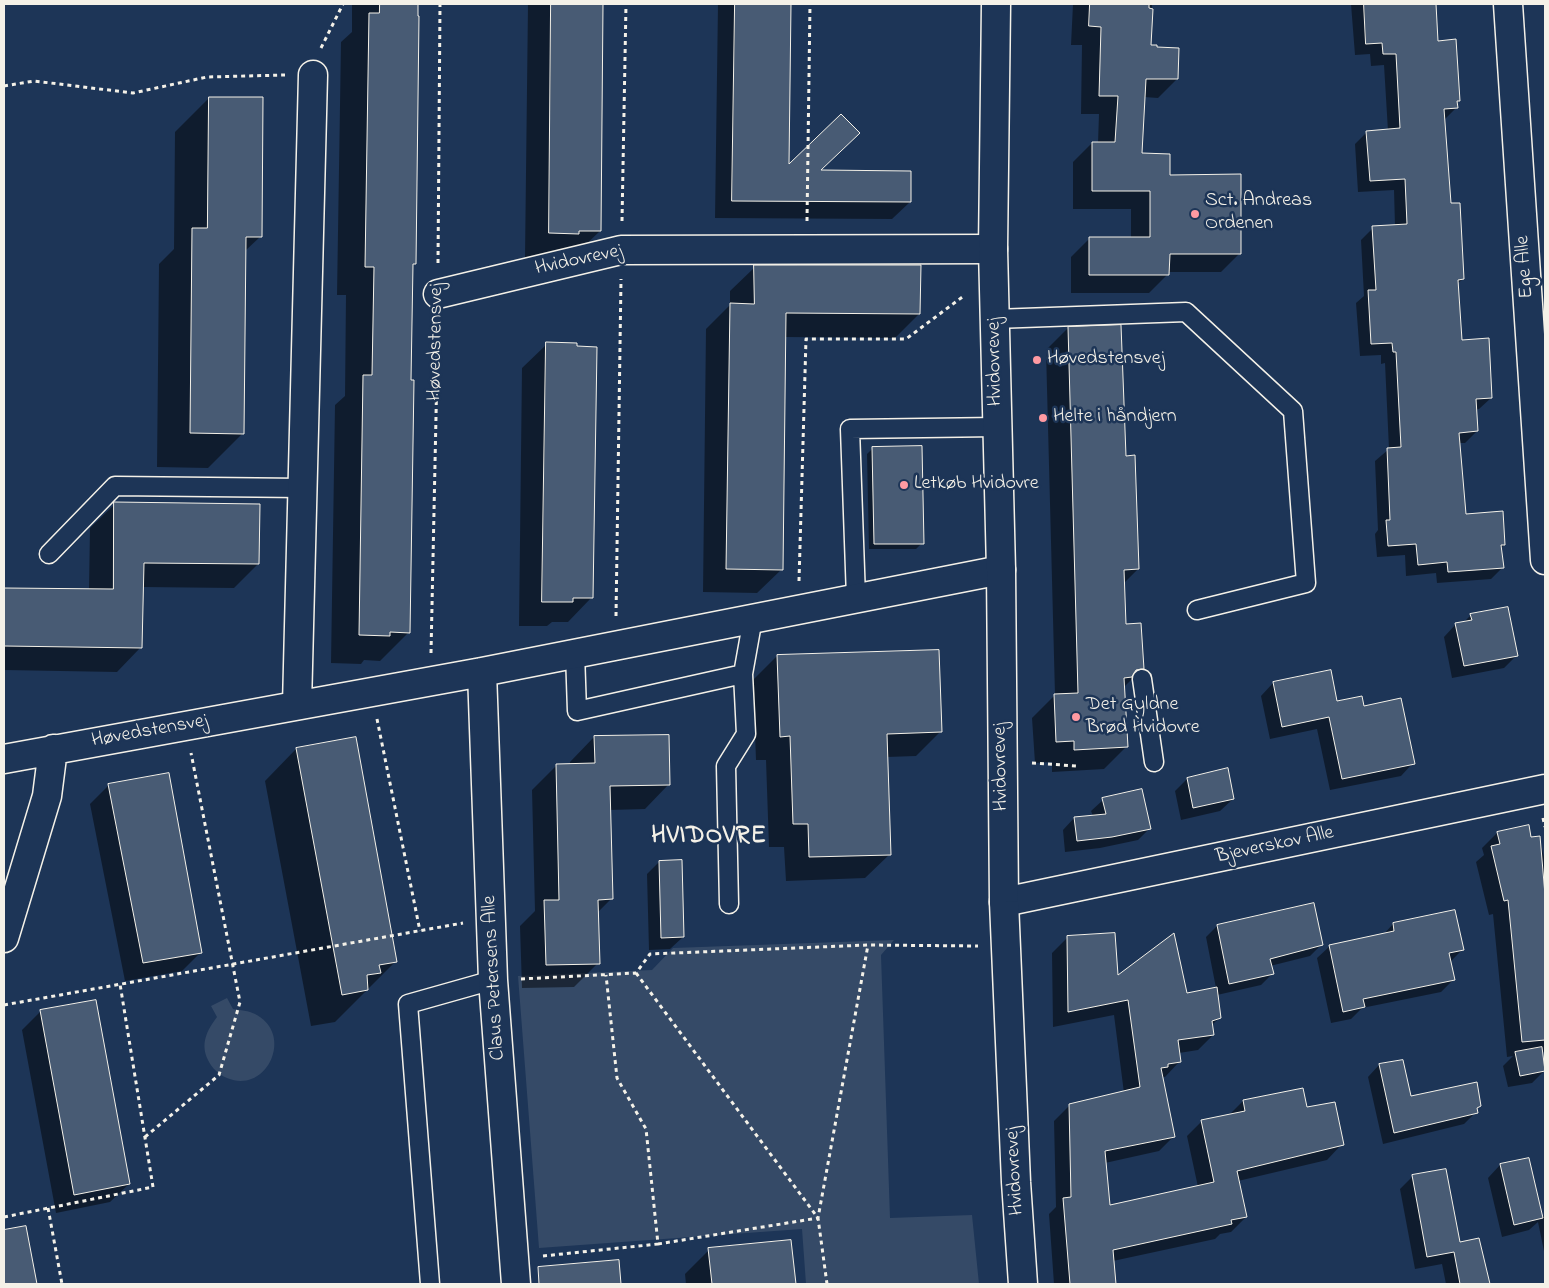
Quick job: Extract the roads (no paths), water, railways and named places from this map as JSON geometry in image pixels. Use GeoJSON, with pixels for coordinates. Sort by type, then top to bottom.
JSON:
{"type":"FeatureCollection","features":[{"type":"Feature","properties":{"kind":"street","name":"Hvidovrevej"},"geometry":{"type":"LineString","coordinates":[[996,4],[993,248],[1001,570],[1004,902],[1016,1182],[1023,1284]]}},
{"type":"Feature","properties":{"kind":"street","name":"Ege Alle"},"geometry":{"type":"LineString","coordinates":[[1508,4],[1545,560]]}},
{"type":"Feature","properties":{"kind":"street"},"geometry":{"type":"LineString","coordinates":[[297,705],[313,75]]}},
{"type":"Feature","properties":{"kind":"street","name":"Hvidovrevej"},"geometry":{"type":"LineString","coordinates":[[438,294],[621,250],[993,248]]}},
{"type":"Feature","properties":{"kind":"street","name":"Høvedstensvej"},"geometry":{"type":"LineString","coordinates":[[4,759],[482,672],[616,644],[1001,570]]}},
{"type":"Feature","properties":{"kind":"street","name":"Claus Petersens Alle"},"geometry":{"type":"LineString","coordinates":[[482,672],[493,980],[515,1271]]}},
{"type":"Feature","properties":{"kind":"street"},"geometry":{"type":"LineString","coordinates":[[4,938],[48,796],[53,749]]}},
{"type":"Feature","properties":{"kind":"street","name":"Bjeverskov Alle"},"geometry":{"type":"LineString","coordinates":[[1004,902],[1545,790]]}},
{"type":"Feature","properties":{"kind":"lane"},"geometry":{"type":"LineString","coordinates":[[995,319],[1186,312],[1293,411],[1306,583],[1197,610]]}},
{"type":"Feature","properties":{"kind":"lane"},"geometry":{"type":"LineString","coordinates":[[856,598],[850,429],[997,427]]}},
{"type":"Feature","properties":{"kind":"lane"},"geometry":{"type":"LineString","coordinates":[[49,554],[115,486],[302,488]]}},
{"type":"Feature","properties":{"kind":"lane"},"geometry":{"type":"LineString","coordinates":[[729,904],[726,766],[746,734],[743,674],[752,618]]}},
{"type":"Feature","properties":{"kind":"lane"},"geometry":{"type":"LineString","coordinates":[[575,653],[577,711],[743,674]]}},
{"type":"Feature","properties":{"kind":"lane"},"geometry":{"type":"LineString","coordinates":[[1142,678],[1154,762]]}},
{"type":"Feature","properties":{"kind":"lane"},"geometry":{"type":"LineString","coordinates":[[430,1284],[408,1004],[493,980]]}},
{"type":"Feature","properties":{"kind":"place","name":"Sct. Andreas Ordenen"},"geometry":{"type":"Point","coordinates":[1195,214]}},
{"type":"Feature","properties":{"kind":"place","name":"Høvedstensvej"},"geometry":{"type":"Point","coordinates":[1037,360]}},
{"type":"Feature","properties":{"kind":"place","name":"Helte i håndjern"},"geometry":{"type":"Point","coordinates":[1043,418]}},
{"type":"Feature","properties":{"kind":"place","name":"Letkøb Hvidovre"},"geometry":{"type":"Point","coordinates":[904,485]}},
{"type":"Feature","properties":{"kind":"place","name":"Det Gyldne Brød Hvidovre"},"geometry":{"type":"Point","coordinates":[1076,717]}},
{"type":"Feature","properties":{"kind":"district","name":"HVIDOVRE"},"geometry":{"type":"Point","coordinates":[709,838]}}]}
